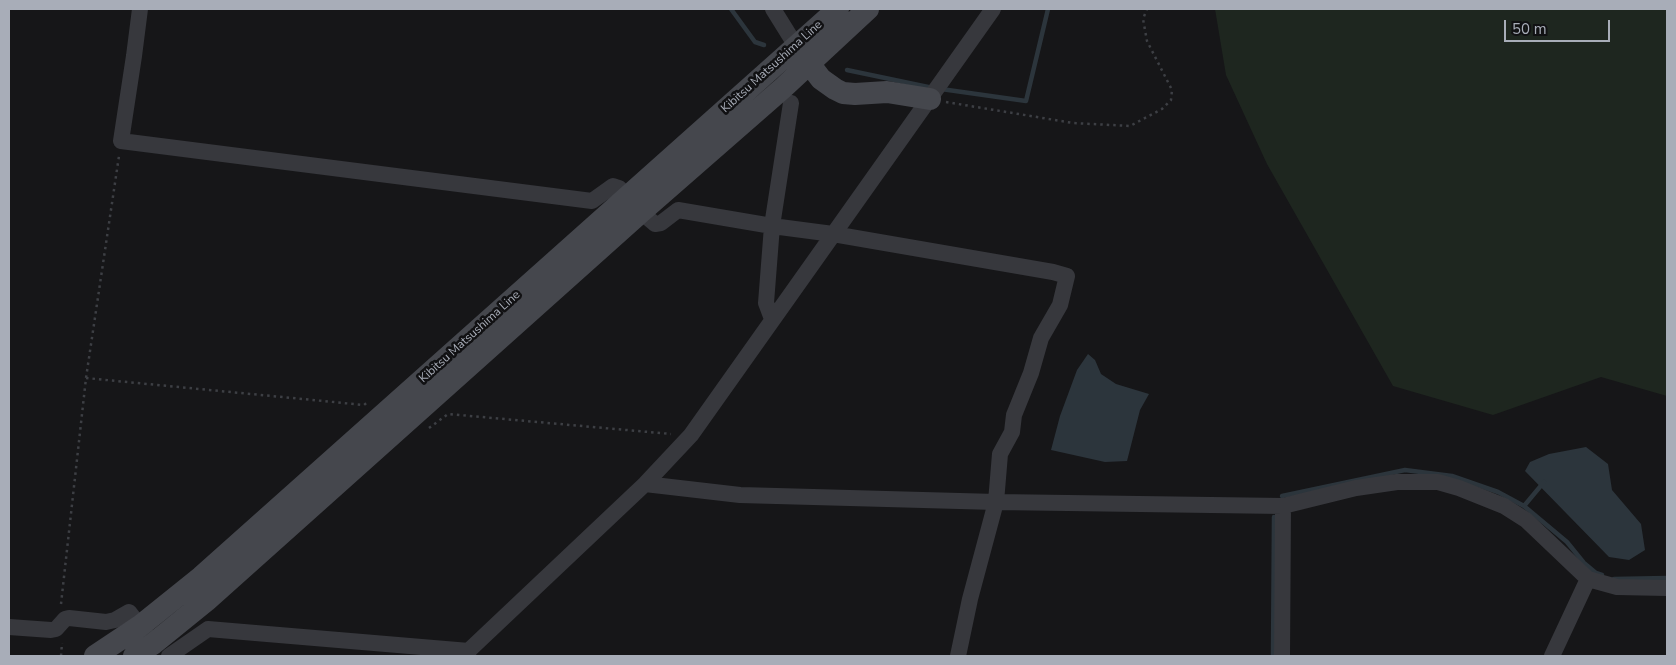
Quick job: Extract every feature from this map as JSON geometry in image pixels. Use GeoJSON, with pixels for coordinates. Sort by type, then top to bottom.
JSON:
{"type":"FeatureCollection","features":[{"type":"Feature","properties":{"kind":"main road","name":"Kibitsu Matsushima Line"},"geometry":{"type":"LineString","coordinates":[[802,55],[838,9]]}},
{"type":"Feature","properties":{"kind":"main road","name":"Kibitsu Matsushima Line"},"geometry":{"type":"LineString","coordinates":[[95,656],[140,626],[201,577],[634,204],[802,55],[868,9]]}},
{"type":"Feature","properties":{"kind":"main road"},"geometry":{"type":"LineString","coordinates":[[802,55],[821,79],[843,93],[934,93]]}},
{"type":"Feature","properties":{"kind":"main road","name":"Kibitsu Matsushima Line"},"geometry":{"type":"LineString","coordinates":[[134,656],[162,652],[206,600],[410,418],[634,204]]}},
{"type":"Feature","properties":{"kind":"street"},"geometry":{"type":"LineString","coordinates":[[140,9],[121,141],[592,201],[613,186],[620,188],[655,224],[661,223],[678,210],[833,234],[1067,276],[1060,305],[1041,338],[1031,373],[1014,415],[1012,432],[1000,454],[996,502],[970,599],[958,656]]}},
{"type":"Feature","properties":{"kind":"street"},"geometry":{"type":"LineString","coordinates":[[773,9],[802,55]]}},
{"type":"Feature","properties":{"kind":"street"},"geometry":{"type":"LineString","coordinates":[[9,627],[50,630],[69,618],[106,622],[115,620],[130,612],[162,652],[208,629],[466,654],[645,484],[691,436],[993,9]]}},
{"type":"Feature","properties":{"kind":"street"},"geometry":{"type":"LineString","coordinates":[[772,320],[766,303],[772,226],[791,103]]}},
{"type":"Feature","properties":{"kind":"street"},"geometry":{"type":"LineString","coordinates":[[645,484],[740,495],[996,502],[1283,506],[1356,488],[1397,482],[1438,482],[1459,488],[1504,506],[1526,520],[1588,579],[1617,587],[1667,588]]}},
{"type":"Feature","properties":{"kind":"street"},"geometry":{"type":"LineString","coordinates":[[1282,656],[1283,506]]}},
{"type":"Feature","properties":{"kind":"street"},"geometry":{"type":"LineString","coordinates":[[1552,656],[1588,579]]}},
{"type":"Feature","properties":{"kind":"path"},"geometry":{"type":"LineString","coordinates":[[934,93],[1073,123],[1130,126],[1162,109],[1171,100],[1172,90],[1147,40],[1143,19],[1148,9]]}},
{"type":"Feature","properties":{"kind":"path"},"geometry":{"type":"LineString","coordinates":[[62,623],[60,610],[86,378],[121,141]]}},
{"type":"Feature","properties":{"kind":"path"},"geometry":{"type":"LineString","coordinates":[[86,378],[364,405],[376,396]]}},
{"type":"Feature","properties":{"kind":"path"},"geometry":{"type":"LineString","coordinates":[[410,418],[417,428],[422,429],[428,428],[448,414],[691,436]]}},
{"type":"Feature","properties":{"kind":"shaded area"},"geometry":{"type":"Polygon","coordinates":[[[1215,9],[1667,9],[1667,396],[1601,377],[1493,415],[1393,386],[1267,164],[1226,75],[1215,9]]]}},
{"type":"Feature","properties":{"kind":"shaded area"},"geometry":{"type":"Polygon","coordinates":[[[1088,354],[1095,360],[1101,374],[1116,384],[1149,394],[1140,410],[1127,461],[1105,462],[1051,450],[1060,416],[1077,370],[1088,354]]]}},
{"type":"Feature","properties":{"kind":"shaded area"},"geometry":{"type":"Polygon","coordinates":[[[1586,447],[1608,464],[1612,490],[1641,524],[1645,550],[1629,560],[1609,557],[1525,471],[1530,462],[1549,454],[1586,447]]]}},
{"type":"Feature","properties":{"kind":"waterway"},"geometry":{"type":"LineString","coordinates":[[731,9],[755,42],[764,45]]}},
{"type":"Feature","properties":{"kind":"waterway"},"geometry":{"type":"LineString","coordinates":[[941,89],[1026,101],[1048,9]]}},
{"type":"Feature","properties":{"kind":"waterway"},"geometry":{"type":"LineString","coordinates":[[847,70],[933,88]]}},
{"type":"Feature","properties":{"kind":"waterway"},"geometry":{"type":"LineString","coordinates":[[1282,496],[1405,470],[1452,476],[1498,492],[1524,506],[1567,542],[1584,563],[1596,573],[1602,575]]}},
{"type":"Feature","properties":{"kind":"waterway"},"geometry":{"type":"LineString","coordinates":[[1524,506],[1544,482]]}},
{"type":"Feature","properties":{"kind":"waterway"},"geometry":{"type":"LineString","coordinates":[[1273,656],[1274,517]]}},
{"type":"Feature","properties":{"kind":"waterway"},"geometry":{"type":"LineString","coordinates":[[1614,579],[1667,578]]}}]}
